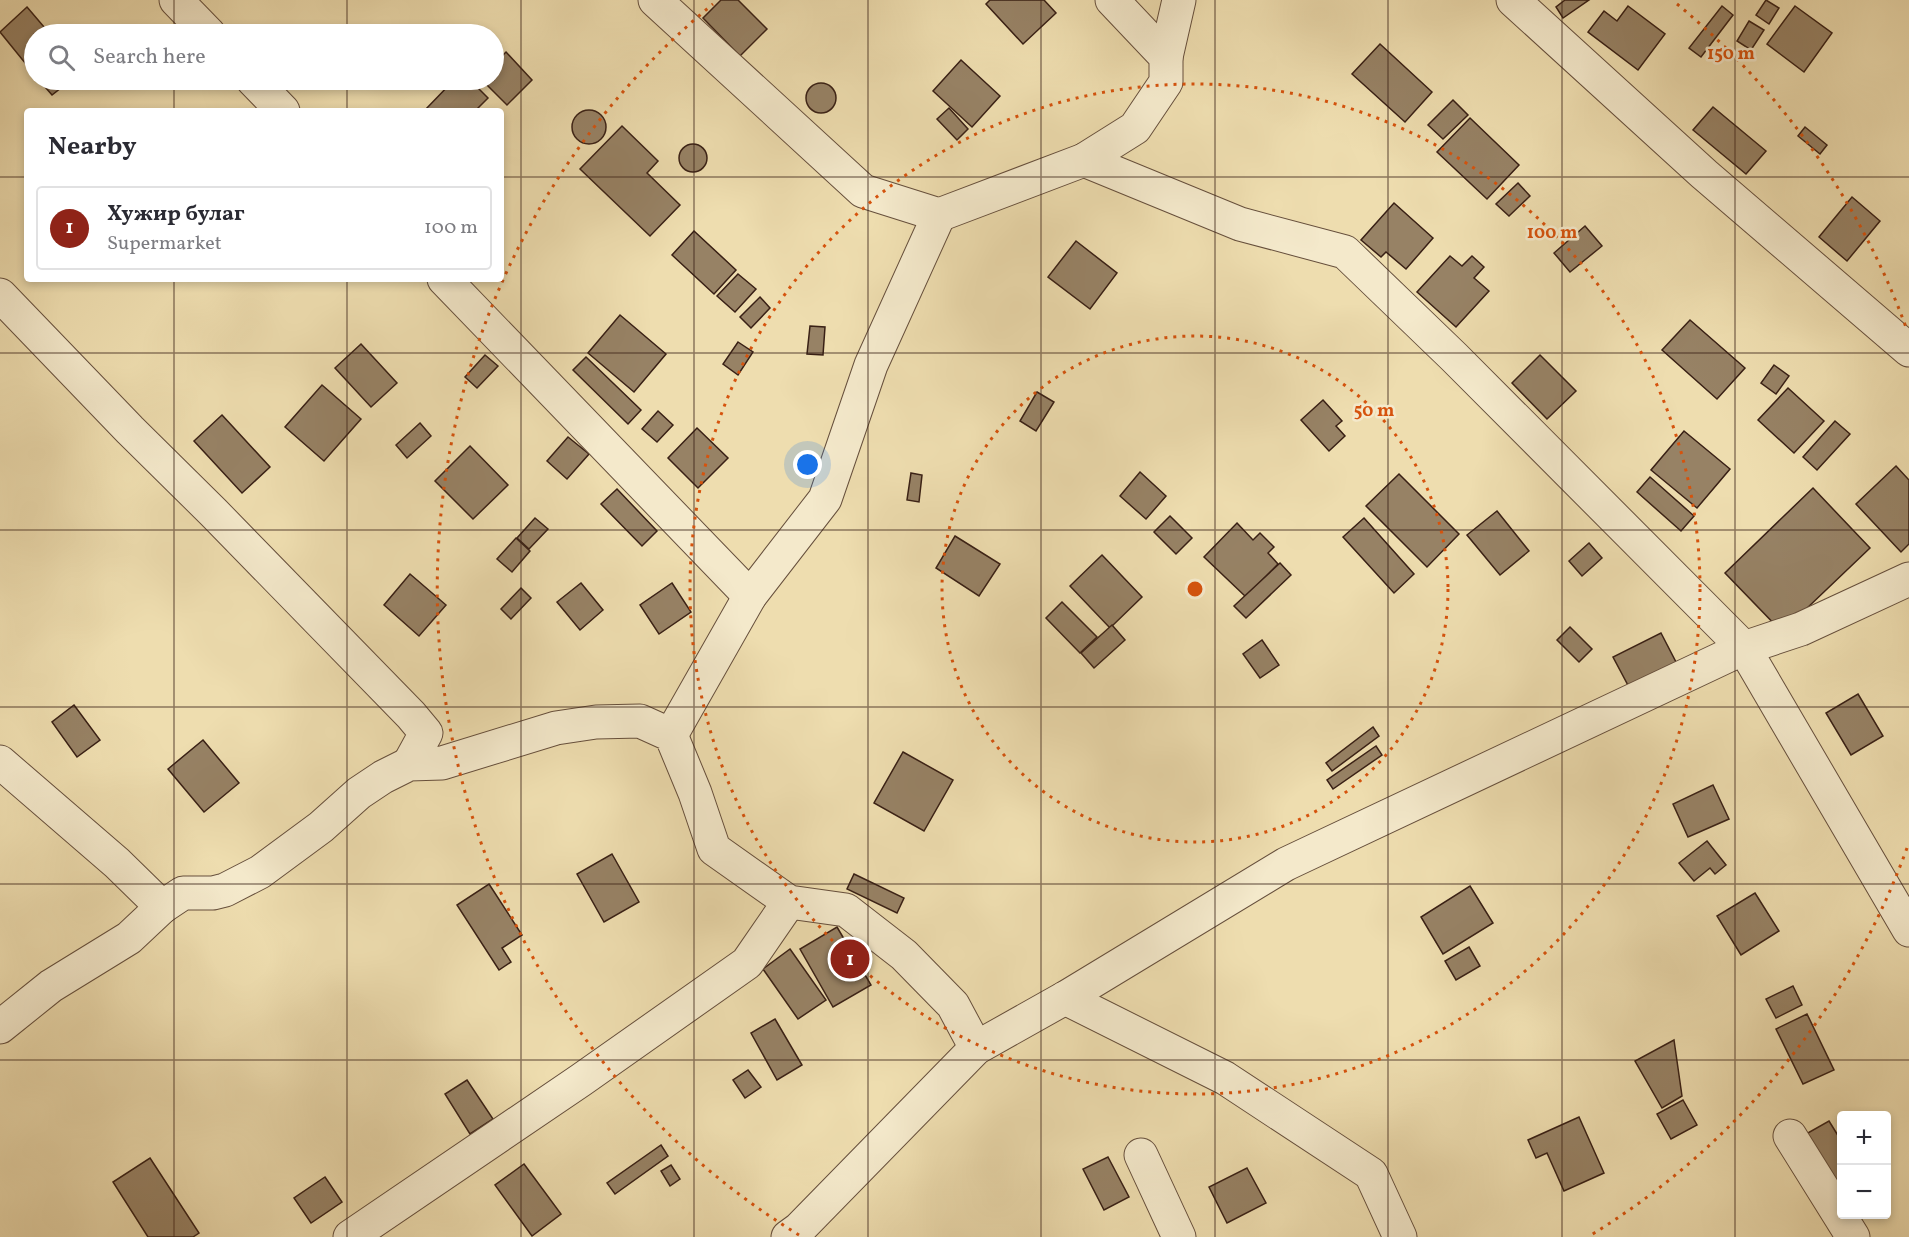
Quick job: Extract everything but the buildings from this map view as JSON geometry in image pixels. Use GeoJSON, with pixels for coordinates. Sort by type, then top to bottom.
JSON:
{"type":"FeatureCollection","features":[{"type":"Feature","properties":{"kind":"street"},"geometry":{"type":"LineString","coordinates":[[176,0],[199,24]]}},
{"type":"Feature","properties":{"kind":"street"},"geometry":{"type":"LineString","coordinates":[[656,0],[863,192],[939,215],[1084,160],[1135,128],[1166,82],[1166,57],[1179,0]]}},
{"type":"Feature","properties":{"kind":"street"},"geometry":{"type":"LineString","coordinates":[[1112,0],[1166,57]]}},
{"type":"Feature","properties":{"kind":"street"},"geometry":{"type":"LineString","coordinates":[[1513,0],[1704,174],[1909,350]]}},
{"type":"Feature","properties":{"kind":"street"},"geometry":{"type":"LineString","coordinates":[[263,90],[280,108]]}},
{"type":"Feature","properties":{"kind":"street"},"geometry":{"type":"LineString","coordinates":[[1084,160],[1240,224],[1346,252],[1744,648],[1909,930]]}},
{"type":"Feature","properties":{"kind":"street"},"geometry":{"type":"LineString","coordinates":[[671,735],[750,596],[825,499],[871,365],[939,215]]}},
{"type":"Feature","properties":{"kind":"street"},"geometry":{"type":"LineString","coordinates":[[447,282],[750,596]]}},
{"type":"Feature","properties":{"kind":"street"},"geometry":{"type":"LineString","coordinates":[[0,295],[411,715],[426,733],[409,764]]}},
{"type":"Feature","properties":{"kind":"street"},"geometry":{"type":"LineString","coordinates":[[789,1237],[976,1048],[1065,998],[1286,864],[1744,648],[1801,629],[1909,579]]}},
{"type":"Feature","properties":{"kind":"street"},"geometry":{"type":"LineString","coordinates":[[0,1027],[51,986],[129,938],[162,907],[183,893],[213,893],[225,890],[260,872],[321,827],[359,793],[409,764],[442,763],[556,728],[596,722],[640,721],[671,735],[695,793],[714,849],[789,902],[846,910],[855,916],[904,955],[953,1005],[976,1048]]}},
{"type":"Feature","properties":{"kind":"street"},"geometry":{"type":"LineString","coordinates":[[0,762],[117,863],[162,907]]}},
{"type":"Feature","properties":{"kind":"street"},"geometry":{"type":"LineString","coordinates":[[350,1237],[581,1080],[747,963],[789,902]]}},
{"type":"Feature","properties":{"kind":"street"},"geometry":{"type":"LineString","coordinates":[[1065,998],[1225,1078],[1371,1174],[1400,1237]]}},
{"type":"Feature","properties":{"kind":"street"},"geometry":{"type":"LineString","coordinates":[[1790,1136],[1852,1237]]}},
{"type":"Feature","properties":{"kind":"street"},"geometry":{"type":"LineString","coordinates":[[1141,1155],[1179,1237]]}},
{"type":"Feature","properties":{"kind":"place","name":"Хужир булаг"},"geometry":{"type":"Point","coordinates":[850,959]}}]}
